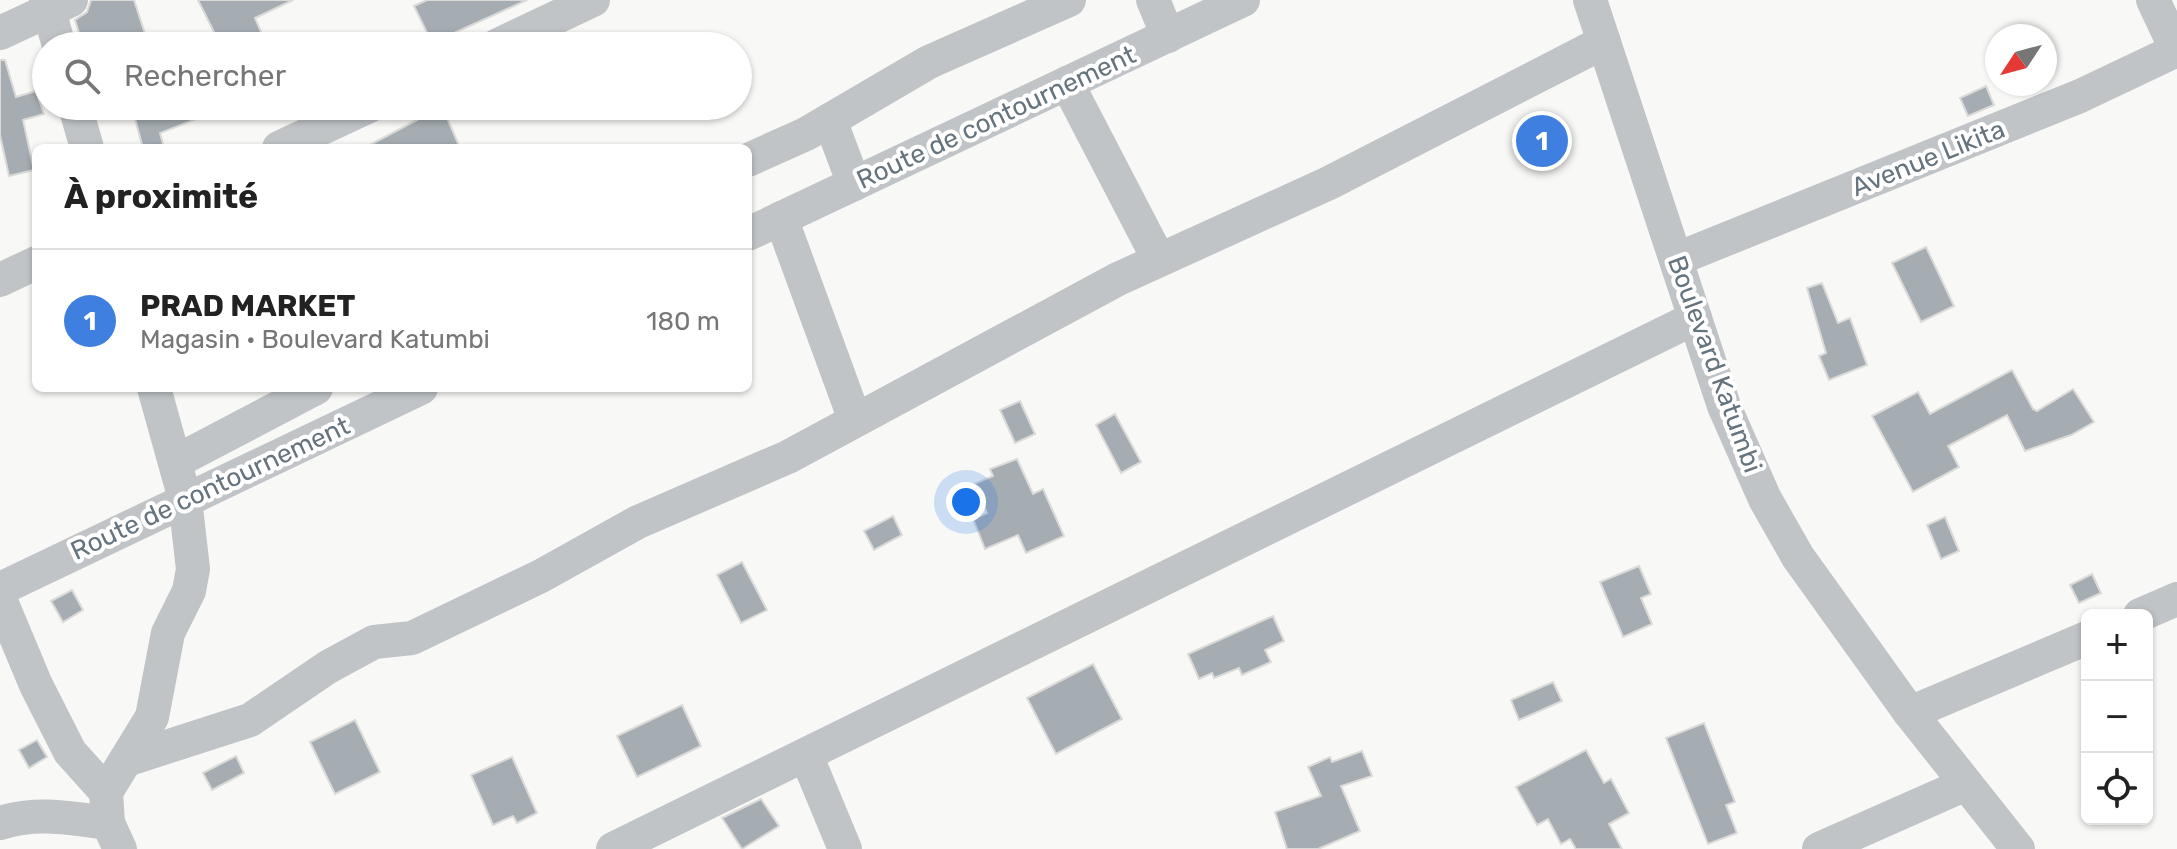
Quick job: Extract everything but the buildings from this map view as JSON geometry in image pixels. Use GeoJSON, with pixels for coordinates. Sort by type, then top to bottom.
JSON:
{"type":"FeatureCollection","features":[{"type":"Feature","properties":{"kind":"street"},"geometry":{"type":"LineString","coordinates":[[526,32],[593,0]]}},
{"type":"Feature","properties":{"kind":"street"},"geometry":{"type":"LineString","coordinates":[[752,158],[830,120],[929,62],[1069,0]]}},
{"type":"Feature","properties":{"kind":"street"},"geometry":{"type":"LineString","coordinates":[[1153,0],[1168,36]]}},
{"type":"Feature","properties":{"kind":"street","name":"Route de contournement"},"geometry":{"type":"LineString","coordinates":[[752,232],[1243,0]]}},
{"type":"Feature","properties":{"kind":"street","name":"Boulevard Katumbi"},"geometry":{"type":"LineString","coordinates":[[1590,0],[1739,448],[1798,557],[1910,713],[2018,849]]}},
{"type":"Feature","properties":{"kind":"street"},"geometry":{"type":"LineString","coordinates":[[2153,0],[2177,51]]}},
{"type":"Feature","properties":{"kind":"street"},"geometry":{"type":"LineString","coordinates":[[0,33],[55,4],[58,32]]}},
{"type":"Feature","properties":{"kind":"street"},"geometry":{"type":"LineString","coordinates":[[126,760],[250,720],[328,667],[374,642],[412,638],[541,576],[638,522],[788,457],[1118,279],[1329,183],[1604,42]]}},
{"type":"Feature","properties":{"kind":"street","name":"Avenue Likita"},"geometry":{"type":"LineString","coordinates":[[1677,259],[2080,96],[2177,51]]}},
{"type":"Feature","properties":{"kind":"street"},"geometry":{"type":"LineString","coordinates":[[1067,83],[1159,260]]}},
{"type":"Feature","properties":{"kind":"street"},"geometry":{"type":"LineString","coordinates":[[79,120],[86,144]]}},
{"type":"Feature","properties":{"kind":"street"},"geometry":{"type":"LineString","coordinates":[[288,144],[339,120]]}},
{"type":"Feature","properties":{"kind":"street"},"geometry":{"type":"LineString","coordinates":[[830,120],[854,184]]}},
{"type":"Feature","properties":{"kind":"street"},"geometry":{"type":"LineString","coordinates":[[781,218],[855,420]]}},
{"type":"Feature","properties":{"kind":"street"},"geometry":{"type":"LineString","coordinates":[[0,280],[32,265]]}},
{"type":"Feature","properties":{"kind":"street"},"geometry":{"type":"LineString","coordinates":[[613,849],[1695,318]]}},
{"type":"Feature","properties":{"kind":"street"},"geometry":{"type":"LineString","coordinates":[[112,821],[126,760],[152,717],[168,633],[189,591],[193,569],[185,499],[155,392]]}},
{"type":"Feature","properties":{"kind":"street"},"geometry":{"type":"LineString","coordinates":[[175,462],[308,392]]}},
{"type":"Feature","properties":{"kind":"street","name":"Route de contournement"},"geometry":{"type":"LineString","coordinates":[[0,589],[412,392]]}},
{"type":"Feature","properties":{"kind":"street"},"geometry":{"type":"LineString","coordinates":[[0,599],[36,685],[70,752],[112,821]]}},
{"type":"Feature","properties":{"kind":"street"},"geometry":{"type":"LineString","coordinates":[[2153,609],[2177,599]]}},
{"type":"Feature","properties":{"kind":"street"},"geometry":{"type":"LineString","coordinates":[[1910,713],[2081,641]]}},
{"type":"Feature","properties":{"kind":"street"},"geometry":{"type":"LineString","coordinates":[[806,755],[845,849]]}},
{"type":"Feature","properties":{"kind":"street"},"geometry":{"type":"LineString","coordinates":[[1819,849],[1966,784]]}},
{"type":"Feature","properties":{"kind":"street"},"geometry":{"type":"LineString","coordinates":[[0,823],[19,817],[54,816],[112,821]]}},
{"type":"Feature","properties":{"kind":"place","name":"PRAD MARKET"},"geometry":{"type":"Point","coordinates":[1542,141]}}]}
